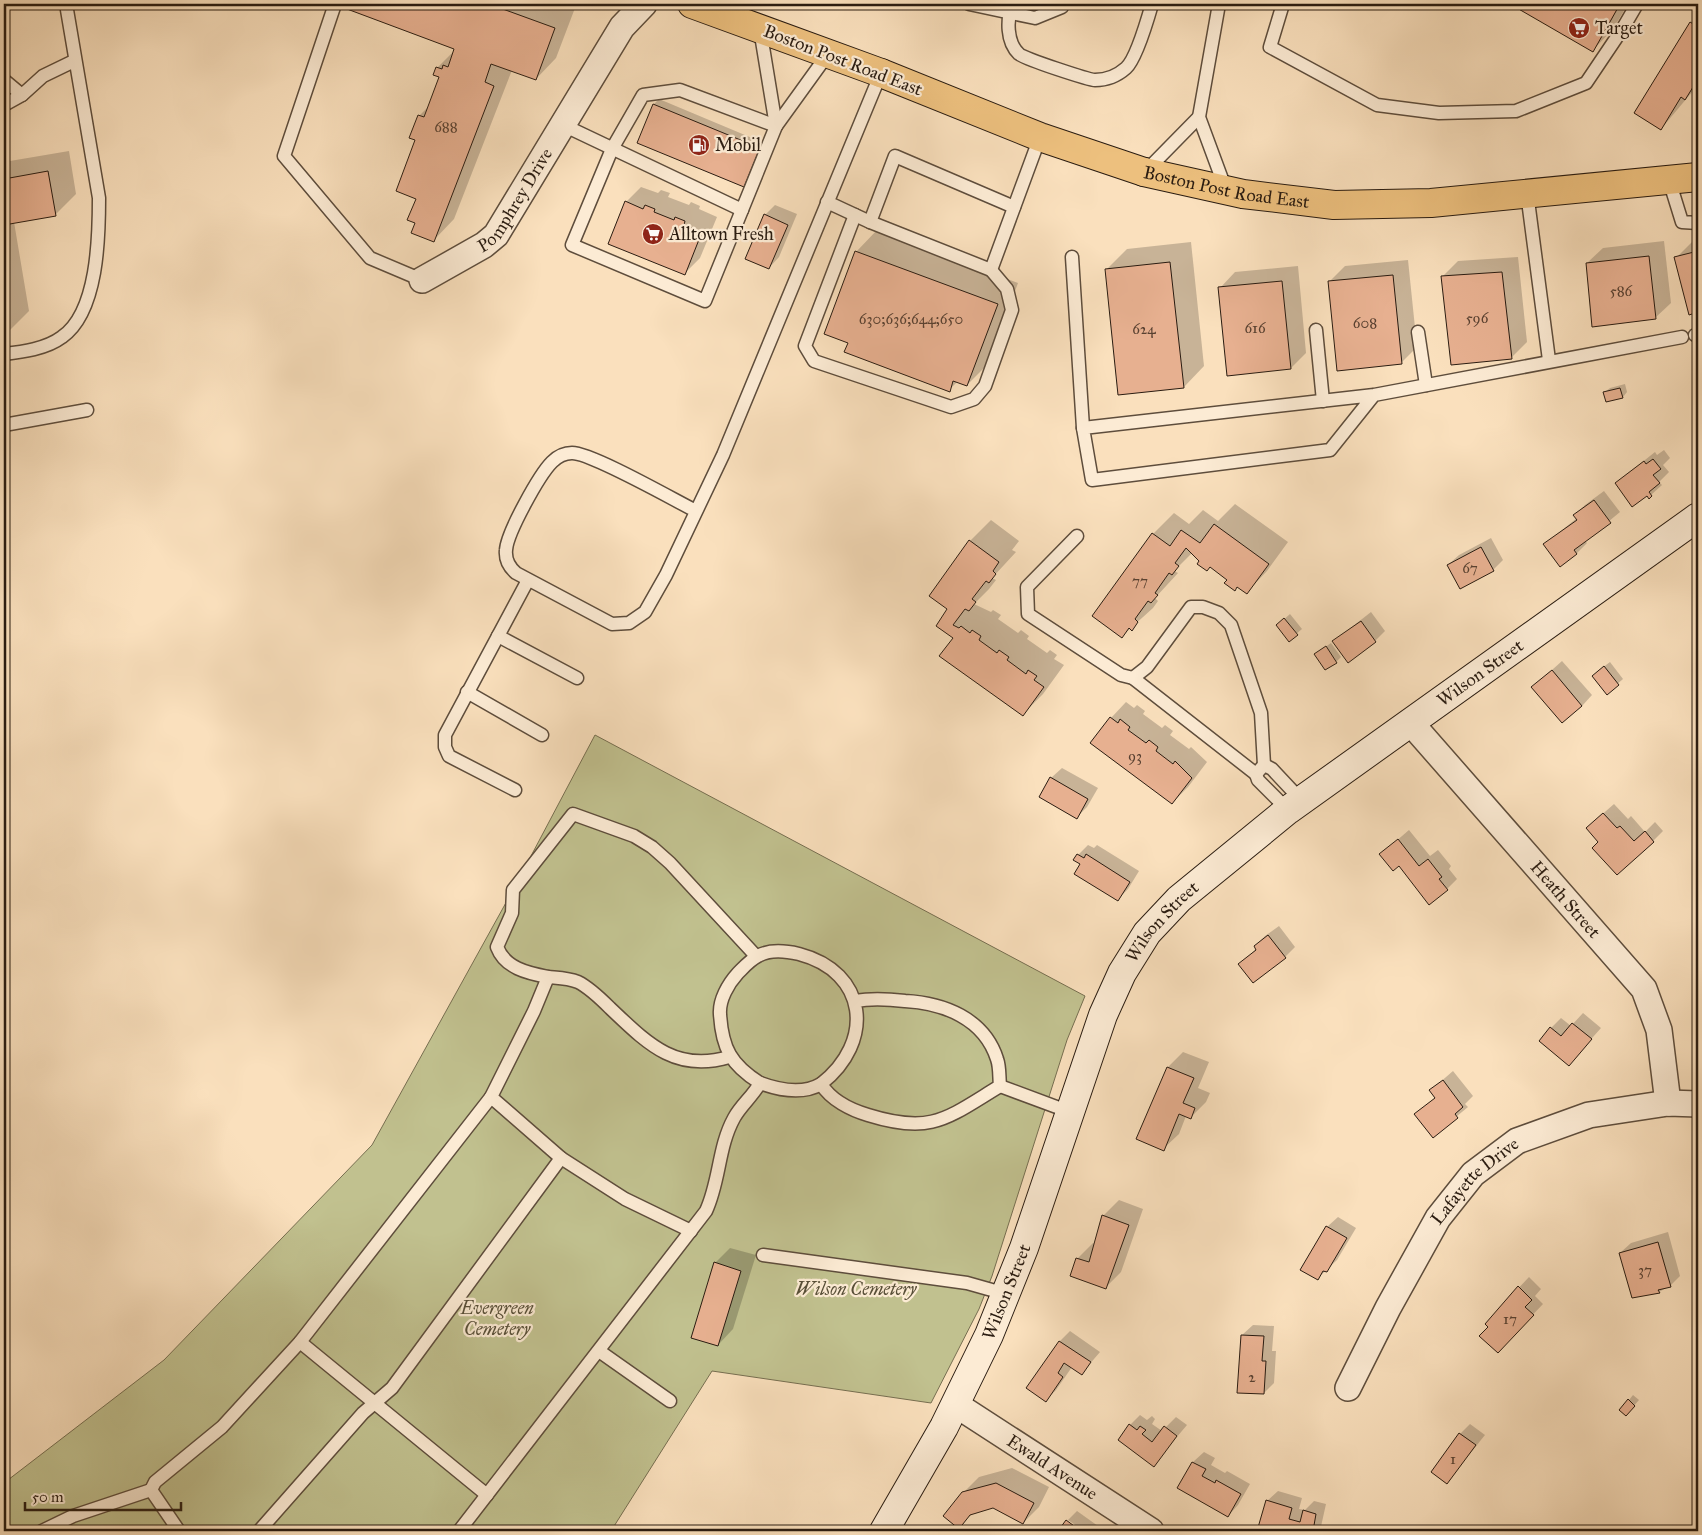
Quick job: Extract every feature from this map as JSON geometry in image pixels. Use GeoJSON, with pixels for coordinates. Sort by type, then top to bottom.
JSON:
{"type":"FeatureCollection","features":[{"type":"Feature","properties":{"kind":"main road","name":"Boston Post Road East"},"geometry":{"type":"LineString","coordinates":[[692,4],[881,74],[1040,137],[1144,172],[1226,191],[1334,205],[1431,203],[1698,177]]}},
{"type":"Feature","properties":{"kind":"street","name":"Pomphrey Drive"},"geometry":{"type":"LineString","coordinates":[[422,280],[493,238],[622,27],[644,4]]}},
{"type":"Feature","properties":{"kind":"street","name":"Wilson Street"},"geometry":{"type":"LineString","coordinates":[[884,1531],[955,1404],[990,1335],[1103,1015],[1122,973],[1147,933],[1179,899],[1295,805],[1698,517]]}},
{"type":"Feature","properties":{"kind":"street","name":"Heath Street"},"geometry":{"type":"LineString","coordinates":[[1410,722],[1600,936],[1644,990],[1659,1030],[1668,1103]]}},
{"type":"Feature","properties":{"kind":"street","name":"Lafayette Drive"},"geometry":{"type":"LineString","coordinates":[[1348,1388],[1388,1308],[1438,1218],[1472,1174],[1517,1141],[1589,1115],[1668,1103],[1698,1104]]}},
{"type":"Feature","properties":{"kind":"street","name":"Ewald Avenue"},"geometry":{"type":"LineString","coordinates":[[955,1404],[1151,1531]]}},
{"type":"Feature","properties":{"kind":"lane"},"geometry":{"type":"LineString","coordinates":[[4,354],[50,344],[62,337],[72,329],[92,286],[99,229],[99,198],[74,60],[66,4]]}},
{"type":"Feature","properties":{"kind":"lane","name":"Pomphrey Drive"},"geometry":{"type":"LineString","coordinates":[[334,4],[284,156],[370,258],[422,280]]}},
{"type":"Feature","properties":{"kind":"lane"},"geometry":{"type":"LineString","coordinates":[[969,4],[1010,8],[1035,18],[1062,7],[1063,4]]}},
{"type":"Feature","properties":{"kind":"lane"},"geometry":{"type":"LineString","coordinates":[[1010,8],[1010,42],[1020,56],[1094,80],[1113,78],[1128,66],[1145,27],[1152,4]]}},
{"type":"Feature","properties":{"kind":"lane"},"geometry":{"type":"LineString","coordinates":[[1219,4],[1199,117],[1226,191]]}},
{"type":"Feature","properties":{"kind":"lane"},"geometry":{"type":"LineString","coordinates":[[1283,4],[1270,47],[1377,106],[1439,113],[1516,111],[1586,83],[1637,4]]}},
{"type":"Feature","properties":{"kind":"lane"},"geometry":{"type":"LineString","coordinates":[[760,29],[776,126]]}},
{"type":"Feature","properties":{"kind":"lane"},"geometry":{"type":"LineString","coordinates":[[776,126],[680,90],[644,95],[612,149],[572,245],[705,301],[776,126],[828,54]]}},
{"type":"Feature","properties":{"kind":"lane"},"geometry":{"type":"LineString","coordinates":[[4,106],[43,76],[74,60]]}},
{"type":"Feature","properties":{"kind":"lane"},"geometry":{"type":"LineString","coordinates":[[696,511],[587,456],[566,453],[555,459],[546,469],[514,526],[507,543],[508,566],[516,574],[612,624],[629,623],[645,612],[652,601],[696,511],[723,455],[881,74]]}},
{"type":"Feature","properties":{"kind":"lane"},"geometry":{"type":"LineString","coordinates":[[4,80],[22,94]]}},
{"type":"Feature","properties":{"kind":"lane"},"geometry":{"type":"LineString","coordinates":[[1144,172],[1199,117]]}},
{"type":"Feature","properties":{"kind":"lane"},"geometry":{"type":"LineString","coordinates":[[563,125],[742,210]]}},
{"type":"Feature","properties":{"kind":"lane"},"geometry":{"type":"LineString","coordinates":[[990,270],[1040,137]]}},
{"type":"Feature","properties":{"kind":"lane"},"geometry":{"type":"LineString","coordinates":[[870,222],[895,156],[1014,207]]}},
{"type":"Feature","properties":{"kind":"lane"},"geometry":{"type":"LineString","coordinates":[[1669,180],[1682,222],[1698,222]]}},
{"type":"Feature","properties":{"kind":"lane"},"geometry":{"type":"LineString","coordinates":[[1527,193],[1549,360]]}},
{"type":"Feature","properties":{"kind":"lane"},"geometry":{"type":"LineString","coordinates":[[828,202],[870,222],[990,270],[1007,289],[1012,310],[985,386],[974,399],[951,407],[814,361],[805,346],[855,215]]}},
{"type":"Feature","properties":{"kind":"lane"},"geometry":{"type":"LineString","coordinates":[[1072,257],[1083,428],[1092,480],[1330,450],[1374,395]]}},
{"type":"Feature","properties":{"kind":"lane"},"geometry":{"type":"LineString","coordinates":[[1316,330],[1323,401]]}},
{"type":"Feature","properties":{"kind":"lane"},"geometry":{"type":"LineString","coordinates":[[1418,332],[1426,384]]}},
{"type":"Feature","properties":{"kind":"lane"},"geometry":{"type":"LineString","coordinates":[[1083,428],[1374,395],[1549,360],[1692,335]]}},
{"type":"Feature","properties":{"kind":"lane"},"geometry":{"type":"LineString","coordinates":[[4,425],[87,410]]}},
{"type":"Feature","properties":{"kind":"lane"},"geometry":{"type":"LineString","coordinates":[[1077,536],[1027,587],[1028,614],[1121,676],[1133,678],[1260,769],[1272,769],[1295,805]]}},
{"type":"Feature","properties":{"kind":"lane"},"geometry":{"type":"LineString","coordinates":[[515,790],[449,756],[445,747],[445,735],[528,580]]}},
{"type":"Feature","properties":{"kind":"lane"},"geometry":{"type":"LineString","coordinates":[[1133,678],[1147,667],[1191,608],[1203,607],[1219,613],[1231,625],[1261,713],[1260,769]]}},
{"type":"Feature","properties":{"kind":"lane"},"geometry":{"type":"LineString","coordinates":[[498,636],[577,678]]}},
{"type":"Feature","properties":{"kind":"lane"},"geometry":{"type":"LineString","coordinates":[[468,692],[542,735]]}},
{"type":"Feature","properties":{"kind":"lane"},"geometry":{"type":"LineString","coordinates":[[729,1057],[714,1062],[673,1058],[657,1050],[641,1038],[590,989],[566,978],[530,974],[507,963],[501,957],[497,947],[512,913],[513,890],[573,814],[634,836],[652,847],[670,863],[756,956]]}},
{"type":"Feature","properties":{"kind":"lane"},"geometry":{"type":"LineString","coordinates":[[774,951],[788,952],[815,959],[830,968],[840,978],[855,1001],[858,1025],[851,1047],[839,1067],[821,1084],[804,1091],[773,1088],[745,1074],[729,1057],[721,1028],[720,1009],[725,992],[735,976],[756,956],[774,951]]}},
{"type":"Feature","properties":{"kind":"lane"},"geometry":{"type":"LineString","coordinates":[[42,1531],[73,1516],[151,1490],[155,1482],[222,1427],[300,1342],[491,1097],[534,1011],[548,977]]}},
{"type":"Feature","properties":{"kind":"lane"},"geometry":{"type":"LineString","coordinates":[[855,1001],[870,998],[922,1001],[943,1007],[962,1016],[975,1025],[992,1048],[997,1059],[1000,1086]]}},
{"type":"Feature","properties":{"kind":"lane"},"geometry":{"type":"LineString","coordinates":[[459,1531],[702,1218],[710,1204],[723,1147],[734,1118],[760,1083]]}},
{"type":"Feature","properties":{"kind":"lane"},"geometry":{"type":"LineString","coordinates":[[821,1084],[830,1095],[862,1114],[908,1125],[924,1124],[943,1118],[961,1110],[1000,1086]]}},
{"type":"Feature","properties":{"kind":"lane"},"geometry":{"type":"LineString","coordinates":[[1000,1086],[1070,1112]]}},
{"type":"Feature","properties":{"kind":"lane"},"geometry":{"type":"LineString","coordinates":[[491,1097],[561,1158],[624,1199],[691,1231]]}},
{"type":"Feature","properties":{"kind":"lane"},"geometry":{"type":"LineString","coordinates":[[259,1531],[356,1420],[392,1388],[561,1158]]}},
{"type":"Feature","properties":{"kind":"lane"},"geometry":{"type":"LineString","coordinates":[[763,1255],[967,1283],[1006,1294]]}},
{"type":"Feature","properties":{"kind":"lane"},"geometry":{"type":"LineString","coordinates":[[300,1342],[487,1495]]}},
{"type":"Feature","properties":{"kind":"lane"},"geometry":{"type":"LineString","coordinates":[[599,1351],[670,1401]]}},
{"type":"Feature","properties":{"kind":"lane"},"geometry":{"type":"LineString","coordinates":[[151,1490],[179,1531]]}},
{"type":"Feature","properties":{"kind":"green space","name":"Evergreen Cemetery"},"geometry":{"type":"Polygon","coordinates":[[[595,735],[1085,996],[1067,1040],[992,1276],[979,1309],[931,1403],[712,1371],[611,1531],[4,1531],[4,1483],[164,1360],[372,1145],[513,890],[595,735]]]}},
{"type":"Feature","properties":{"kind":"building"},"geometry":{"type":"Polygon","coordinates":[[[349,4],[489,4],[555,28],[536,80],[491,64],[485,82],[494,86],[434,242],[411,233],[415,223],[407,220],[416,199],[396,191],[415,140],[409,138],[418,115],[424,117],[439,77],[433,75],[436,67],[442,69],[443,65],[448,67],[454,49],[347,9],[349,4]]]}},
{"type":"Feature","properties":{"kind":"building","name":"Target"},"geometry":{"type":"Polygon","coordinates":[[[1510,4],[1620,4],[1593,52],[1510,4]]]}},
{"type":"Feature","properties":{"kind":"building"},"geometry":{"type":"Polygon","coordinates":[[[1690,22],[1698,27],[1698,79],[1685,100],[1681,97],[1661,130],[1634,113],[1690,22]]]}},
{"type":"Feature","properties":{"kind":"building"},"geometry":{"type":"Polygon","coordinates":[[[653,104],[760,148],[744,187],[637,143],[653,104]]]}},
{"type":"Feature","properties":{"kind":"building"},"geometry":{"type":"Polygon","coordinates":[[[48,171],[56,216],[4,225],[4,179],[48,171]]]}},
{"type":"Feature","properties":{"kind":"building"},"geometry":{"type":"Polygon","coordinates":[[[625,201],[643,209],[645,205],[655,209],[654,212],[674,220],[675,217],[685,221],[684,225],[702,232],[685,275],[608,244],[625,201]]]}},
{"type":"Feature","properties":{"kind":"building"},"geometry":{"type":"Polygon","coordinates":[[[764,214],[788,225],[769,269],[745,259],[764,214]]]}},
{"type":"Feature","properties":{"kind":"building"},"geometry":{"type":"Polygon","coordinates":[[[855,251],[998,304],[967,386],[953,381],[950,392],[844,352],[848,343],[824,334],[855,251]]]}},
{"type":"Feature","properties":{"kind":"building"},"geometry":{"type":"Polygon","coordinates":[[[1698,251],[1698,312],[1689,315],[1674,257],[1698,251]]]}},
{"type":"Feature","properties":{"kind":"building"},"geometry":{"type":"Polygon","coordinates":[[[1649,256],[1656,319],[1592,327],[1586,263],[1649,256]]]}},
{"type":"Feature","properties":{"kind":"building"},"geometry":{"type":"Polygon","coordinates":[[[1170,262],[1184,388],[1118,395],[1105,269],[1170,262]]]}},
{"type":"Feature","properties":{"kind":"building"},"geometry":{"type":"Polygon","coordinates":[[[1502,272],[1512,359],[1451,365],[1441,276],[1502,272]]]}},
{"type":"Feature","properties":{"kind":"building"},"geometry":{"type":"Polygon","coordinates":[[[1393,275],[1402,364],[1337,371],[1328,281],[1393,275]]]}},
{"type":"Feature","properties":{"kind":"building"},"geometry":{"type":"Polygon","coordinates":[[[1282,281],[1291,369],[1227,376],[1218,287],[1282,281]]]}},
{"type":"Feature","properties":{"kind":"building"},"geometry":{"type":"Polygon","coordinates":[[[4,303],[9,333],[4,334],[4,303]]]}},
{"type":"Feature","properties":{"kind":"building"},"geometry":{"type":"Polygon","coordinates":[[[1620,388],[1623,398],[1606,402],[1603,392],[1620,388]]]}},
{"type":"Feature","properties":{"kind":"building"},"geometry":{"type":"Polygon","coordinates":[[[1653,459],[1661,469],[1653,475],[1660,483],[1649,492],[1652,496],[1649,499],[1647,496],[1632,507],[1615,483],[1644,461],[1646,464],[1653,459]]]}},
{"type":"Feature","properties":{"kind":"building"},"geometry":{"type":"Polygon","coordinates":[[[1594,500],[1611,523],[1574,550],[1577,554],[1560,567],[1543,544],[1577,520],[1573,515],[1594,500]]]}},
{"type":"Feature","properties":{"kind":"building"},"geometry":{"type":"Polygon","coordinates":[[[1214,524],[1269,564],[1247,594],[1237,587],[1235,591],[1224,583],[1227,580],[1210,567],[1207,571],[1197,564],[1199,561],[1186,548],[1175,563],[1179,566],[1172,575],[1169,573],[1155,593],[1158,595],[1151,603],[1148,601],[1135,619],[1138,622],[1132,631],[1129,628],[1122,638],[1092,616],[1152,533],[1170,546],[1181,530],[1200,543],[1214,524]]]}},
{"type":"Feature","properties":{"kind":"building"},"geometry":{"type":"Polygon","coordinates":[[[969,540],[999,562],[993,571],[996,574],[989,583],[986,581],[972,599],[976,602],[969,611],[965,609],[953,625],[959,628],[961,626],[970,633],[972,630],[981,636],[979,640],[997,653],[999,650],[1009,657],[1007,660],[1026,674],[1028,670],[1037,676],[1034,680],[1044,687],[1023,716],[939,656],[953,638],[936,626],[947,609],[929,596],[969,540]]]}},
{"type":"Feature","properties":{"kind":"building"},"geometry":{"type":"Polygon","coordinates":[[[1481,547],[1494,571],[1460,589],[1447,565],[1481,547]]]}},
{"type":"Feature","properties":{"kind":"building"},"geometry":{"type":"Polygon","coordinates":[[[1284,618],[1298,635],[1289,642],[1276,625],[1284,618]]]}},
{"type":"Feature","properties":{"kind":"building"},"geometry":{"type":"Polygon","coordinates":[[[1361,621],[1376,642],[1348,663],[1332,641],[1361,621]]]}},
{"type":"Feature","properties":{"kind":"building"},"geometry":{"type":"Polygon","coordinates":[[[1326,646],[1337,663],[1325,670],[1314,654],[1326,646]]]}},
{"type":"Feature","properties":{"kind":"building"},"geometry":{"type":"Polygon","coordinates":[[[1604,666],[1619,685],[1607,695],[1592,676],[1604,666]]]}},
{"type":"Feature","properties":{"kind":"building"},"geometry":{"type":"Polygon","coordinates":[[[1552,670],[1582,706],[1562,723],[1531,687],[1552,670]]]}},
{"type":"Feature","properties":{"kind":"building"},"geometry":{"type":"Polygon","coordinates":[[[1110,717],[1118,723],[1120,719],[1130,727],[1128,730],[1146,743],[1149,740],[1158,747],[1156,751],[1173,764],[1175,761],[1192,778],[1172,804],[1090,743],[1110,717]]]}},
{"type":"Feature","properties":{"kind":"building"},"geometry":{"type":"Polygon","coordinates":[[[1050,777],[1088,799],[1077,819],[1039,797],[1050,777]]]}},
{"type":"Feature","properties":{"kind":"building"},"geometry":{"type":"Polygon","coordinates":[[[1603,813],[1617,828],[1620,826],[1634,841],[1645,831],[1654,842],[1617,875],[1592,848],[1598,842],[1586,828],[1603,813]]]}},
{"type":"Feature","properties":{"kind":"building"},"geometry":{"type":"Polygon","coordinates":[[[1398,839],[1419,866],[1428,859],[1442,877],[1439,879],[1448,890],[1429,905],[1399,866],[1393,871],[1379,854],[1398,839]]]}},
{"type":"Feature","properties":{"kind":"building"},"geometry":{"type":"Polygon","coordinates":[[[1077,854],[1084,858],[1086,854],[1130,882],[1118,901],[1074,874],[1080,864],[1073,860],[1077,854]]]}},
{"type":"Feature","properties":{"kind":"building"},"geometry":{"type":"Polygon","coordinates":[[[1268,935],[1286,958],[1253,983],[1238,964],[1256,950],[1254,946],[1268,935]]]}},
{"type":"Feature","properties":{"kind":"building"},"geometry":{"type":"Polygon","coordinates":[[[1572,1023],[1592,1039],[1569,1066],[1539,1041],[1550,1027],[1561,1036],[1572,1023]]]}},
{"type":"Feature","properties":{"kind":"building"},"geometry":{"type":"Polygon","coordinates":[[[1167,1067],[1194,1078],[1183,1103],[1195,1108],[1191,1119],[1179,1114],[1164,1151],[1136,1139],[1167,1067]]]}},
{"type":"Feature","properties":{"kind":"building"},"geometry":{"type":"Polygon","coordinates":[[[1443,1080],[1463,1107],[1455,1114],[1458,1118],[1433,1138],[1414,1114],[1435,1098],[1429,1090],[1443,1080]]]}},
{"type":"Feature","properties":{"kind":"building"},"geometry":{"type":"Polygon","coordinates":[[[1102,1215],[1129,1225],[1106,1289],[1070,1276],[1076,1258],[1089,1262],[1102,1215]]]}},
{"type":"Feature","properties":{"kind":"building"},"geometry":{"type":"Polygon","coordinates":[[[1326,1226],[1347,1238],[1327,1272],[1323,1271],[1318,1280],[1300,1270],[1326,1226]]]}},
{"type":"Feature","properties":{"kind":"building"},"geometry":{"type":"Polygon","coordinates":[[[1658,1242],[1671,1287],[1658,1290],[1660,1293],[1632,1298],[1619,1253],[1658,1242]]]}},
{"type":"Feature","properties":{"kind":"building"},"geometry":{"type":"Polygon","coordinates":[[[714,1262],[741,1271],[718,1346],[691,1338],[714,1262]]]}},
{"type":"Feature","properties":{"kind":"building"},"geometry":{"type":"Polygon","coordinates":[[[1518,1286],[1532,1300],[1525,1307],[1534,1315],[1498,1353],[1479,1336],[1488,1327],[1485,1324],[1518,1286]]]}},
{"type":"Feature","properties":{"kind":"building"},"geometry":{"type":"Polygon","coordinates":[[[1241,1335],[1264,1336],[1262,1361],[1266,1361],[1264,1394],[1237,1393],[1241,1335]]]}},
{"type":"Feature","properties":{"kind":"building"},"geometry":{"type":"Polygon","coordinates":[[[1059,1341],[1091,1362],[1082,1375],[1064,1363],[1058,1373],[1063,1377],[1046,1402],[1026,1388],[1059,1341]]]}},
{"type":"Feature","properties":{"kind":"building"},"geometry":{"type":"Polygon","coordinates":[[[1628,1399],[1635,1406],[1626,1416],[1619,1410],[1628,1399]]]}},
{"type":"Feature","properties":{"kind":"building"},"geometry":{"type":"Polygon","coordinates":[[[1129,1424],[1137,1430],[1140,1426],[1146,1430],[1142,1434],[1152,1442],[1164,1426],[1177,1436],[1154,1467],[1118,1440],[1129,1424]]]}},
{"type":"Feature","properties":{"kind":"building"},"geometry":{"type":"Polygon","coordinates":[[[1459,1433],[1476,1445],[1447,1484],[1431,1472],[1459,1433]]]}},
{"type":"Feature","properties":{"kind":"building"},"geometry":{"type":"Polygon","coordinates":[[[1192,1462],[1206,1469],[1202,1476],[1215,1483],[1216,1480],[1241,1494],[1228,1517],[1177,1488],[1192,1462]]]}},
{"type":"Feature","properties":{"kind":"building"},"geometry":{"type":"Polygon","coordinates":[[[996,1483],[1034,1503],[1023,1524],[993,1508],[970,1515],[959,1529],[943,1516],[962,1492],[996,1483]]]}},
{"type":"Feature","properties":{"kind":"building"},"geometry":{"type":"Polygon","coordinates":[[[1266,1500],[1292,1508],[1289,1519],[1300,1522],[1303,1510],[1316,1514],[1313,1531],[1257,1531],[1266,1500]]]}},
{"type":"Feature","properties":{"kind":"building"},"geometry":{"type":"Polygon","coordinates":[[[1066,1520],[1081,1531],[1058,1531],[1066,1520]]]}},
{"type":"Feature","properties":{"kind":"place","name":"Target"},"geometry":{"type":"Point","coordinates":[1579,28]}},
{"type":"Feature","properties":{"kind":"place","name":"Mobil"},"geometry":{"type":"Point","coordinates":[699,145]}},
{"type":"Feature","properties":{"kind":"place","name":"Alltown Fresh"},"geometry":{"type":"Point","coordinates":[653,234]}},
{"type":"Feature","properties":{"kind":"park label","name":"Wilson Cemetery"},"geometry":{"type":"Point","coordinates":[856,1289]}}]}
